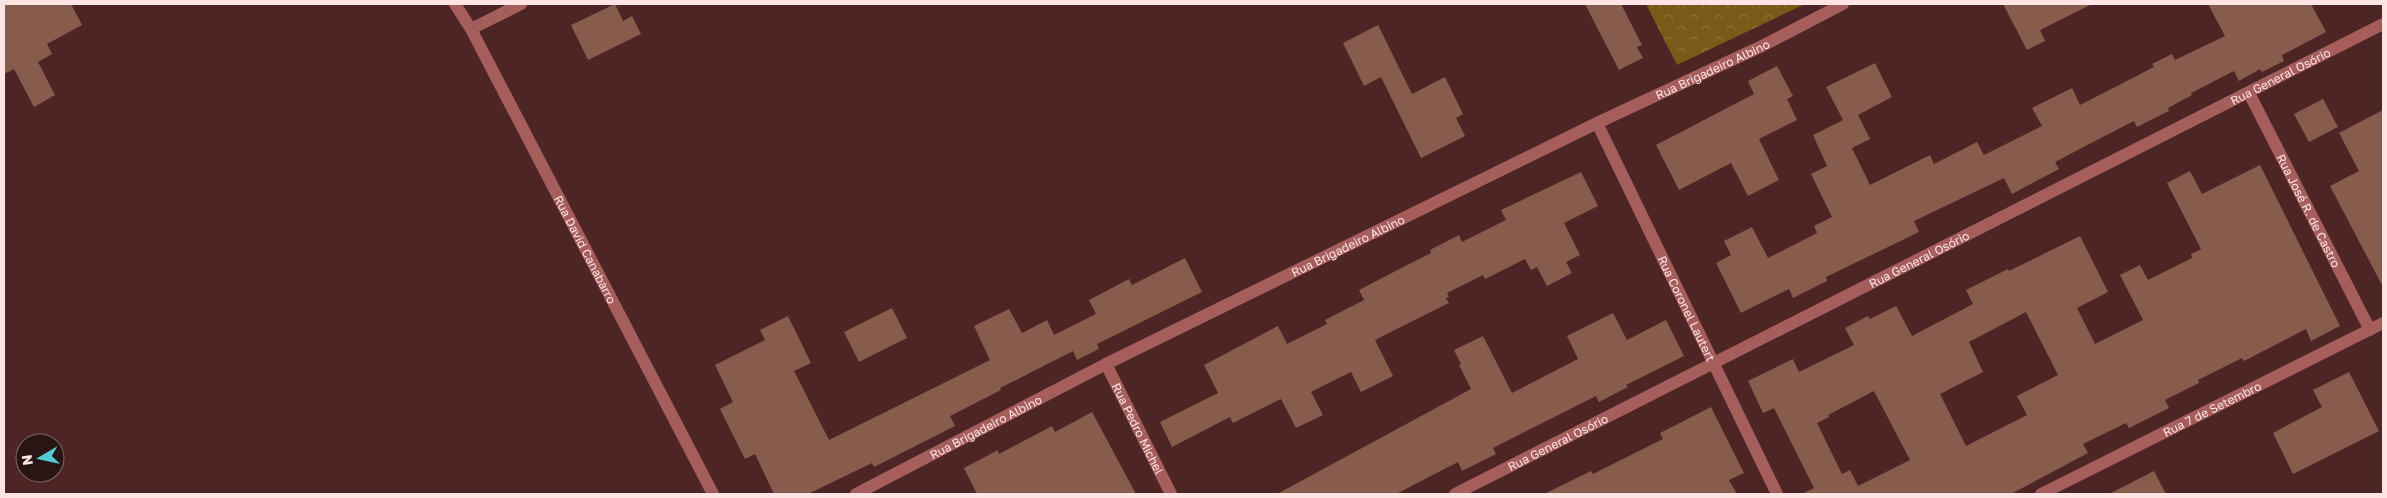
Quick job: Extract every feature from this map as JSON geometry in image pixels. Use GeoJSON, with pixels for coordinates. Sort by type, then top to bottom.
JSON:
{"type":"FeatureCollection","features":[{"type":"Feature","properties":{"kind":"street","name":"Rua David Canabarro"},"geometry":{"type":"LineString","coordinates":[[455,4],[471,30],[713,494]]}},
{"type":"Feature","properties":{"kind":"street"},"geometry":{"type":"LineString","coordinates":[[471,30],[521,4]]}},
{"type":"Feature","properties":{"kind":"street","name":"Rua Brigadeiro Albino"},"geometry":{"type":"LineString","coordinates":[[856,494],[1106,364],[1598,123],[1762,46],[1844,4]]}},
{"type":"Feature","properties":{"kind":"street","name":"Rua General Osório"},"geometry":{"type":"LineString","coordinates":[[1455,494],[2383,24]]}},
{"type":"Feature","properties":{"kind":"street","name":"Rua José R. de Castro"},"geometry":{"type":"LineString","coordinates":[[2249,92],[2370,330]]}},
{"type":"Feature","properties":{"kind":"street","name":"Rua Coronel Lautert"},"geometry":{"type":"LineString","coordinates":[[1598,123],[1777,494]]}},
{"type":"Feature","properties":{"kind":"street","name":"Rua 7 de Setembro"},"geometry":{"type":"LineString","coordinates":[[2041,494],[2383,323]]}},
{"type":"Feature","properties":{"kind":"street","name":"Rua Pedro Michel"},"geometry":{"type":"LineString","coordinates":[[1106,364],[1171,494]]}},
{"type":"Feature","properties":{"kind":"green space"},"geometry":{"type":"Polygon","coordinates":[[[1646,4],[1805,4],[1677,65],[1646,4]]]}},
{"type":"Feature","properties":{"kind":"building"},"geometry":{"type":"Polygon","coordinates":[[[4,4],[71,4],[82,25],[47,44],[52,54],[38,62],[55,95],[34,107],[14,69],[4,74],[4,4]]]}},
{"type":"Feature","properties":{"kind":"building"},"geometry":{"type":"Polygon","coordinates":[[[615,4],[623,21],[632,16],[641,34],[588,60],[571,25],[615,4]]]}},
{"type":"Feature","properties":{"kind":"building"},"geometry":{"type":"Polygon","coordinates":[[[1585,4],[1621,4],[1642,45],[1637,47],[1643,58],[1619,70],[1585,4]]]}},
{"type":"Feature","properties":{"kind":"building"},"geometry":{"type":"Polygon","coordinates":[[[2003,4],[2092,4],[2040,30],[2045,41],[2027,50],[2003,4]]]}},
{"type":"Feature","properties":{"kind":"building"},"geometry":{"type":"Polygon","coordinates":[[[2208,4],[2311,4],[2326,32],[2282,55],[2284,61],[2262,72],[2260,69],[2239,81],[2234,71],[2191,93],[2192,95],[2168,108],[2169,111],[2137,127],[2134,121],[2093,142],[2055,162],[2059,169],[2012,194],[2004,178],[1914,221],[1919,232],[1826,277],[1827,281],[1793,298],[1789,289],[1741,313],[1716,263],[1731,255],[1724,241],[1752,227],[1768,258],[1817,233],[1814,226],[1832,217],[1811,174],[1827,166],[1813,135],[1843,120],[1826,87],[1875,63],[1892,97],[1858,115],[1870,139],[1852,148],[1870,185],[1930,155],[1934,164],[1977,142],[1984,155],[2042,126],[2032,108],[2072,88],[2080,105],[2154,67],[2152,64],[2172,54],[2175,60],[2225,36],[2208,4]]]}},
{"type":"Feature","properties":{"kind":"building"},"geometry":{"type":"Polygon","coordinates":[[[1378,25],[1412,94],[1445,77],[1463,114],[1456,118],[1465,136],[1421,158],[1381,77],[1364,86],[1343,43],[1378,25]]]}},
{"type":"Feature","properties":{"kind":"building"},"geometry":{"type":"Polygon","coordinates":[[[1777,66],[1793,96],[1787,99],[1797,120],[1759,139],[1779,180],[1748,196],[1731,163],[1679,190],[1656,145],[1754,94],[1748,81],[1777,66]]]}},
{"type":"Feature","properties":{"kind":"building"},"geometry":{"type":"Polygon","coordinates":[[[2323,99],[2338,127],[2309,142],[2294,114],[2323,99]]]}},
{"type":"Feature","properties":{"kind":"building"},"geometry":{"type":"Polygon","coordinates":[[[2383,110],[2383,287],[2330,186],[2359,171],[2339,133],[2383,110]]]}},
{"type":"Feature","properties":{"kind":"building"},"geometry":{"type":"Polygon","coordinates":[[[2260,165],[2340,326],[2311,341],[2306,329],[2244,361],[2242,358],[2198,380],[2199,383],[2165,400],[2169,408],[2129,428],[2126,423],[2083,444],[2088,453],[2011,494],[1802,494],[1814,488],[1774,408],[1763,413],[1748,381],[1793,359],[1799,372],[1854,345],[1845,328],[1868,316],[1870,319],[1896,306],[1912,336],[1973,304],[1966,290],[2080,236],[2108,292],[2077,308],[2095,344],[2143,320],[2120,275],[2140,265],[2148,280],[2192,258],[2191,254],[2201,249],[2167,183],[2190,171],[2202,194],[2260,165]],[[2026,312],[1969,342],[1983,372],[1940,394],[1966,446],[2027,415],[2017,396],[2058,375],[2026,312]],[[1874,391],[1828,415],[1829,417],[1817,423],[1842,474],[1850,470],[1858,486],[1910,460],[1874,391]]]}},
{"type":"Feature","properties":{"kind":"building"},"geometry":{"type":"Polygon","coordinates":[[[1581,172],[1598,206],[1564,223],[1580,255],[1566,262],[1572,273],[1547,286],[1537,267],[1531,270],[1525,259],[1485,279],[1483,275],[1447,293],[1449,297],[1446,298],[1449,303],[1375,340],[1393,376],[1361,392],[1351,372],[1311,392],[1323,415],[1296,428],[1281,399],[1233,423],[1230,417],[1172,447],[1160,422],[1218,393],[1204,365],[1278,326],[1287,344],[1327,324],[1325,320],[1364,300],[1359,290],[1431,253],[1430,250],[1459,235],[1462,242],[1506,220],[1501,210],[1581,172]]]}},
{"type":"Feature","properties":{"kind":"building"},"geometry":{"type":"Polygon","coordinates":[[[1185,258],[1202,292],[1097,344],[1099,349],[1077,360],[1073,351],[1000,388],[1001,390],[950,416],[955,426],[874,467],[872,463],[808,494],[774,494],[755,454],[745,459],[720,409],[733,402],[715,365],[765,340],[760,330],[788,316],[811,363],[794,371],[829,440],[990,360],[974,326],[1009,309],[1022,333],[1047,320],[1054,335],[1096,314],[1089,300],[1129,279],[1132,285],[1185,258]]]}},
{"type":"Feature","properties":{"kind":"building"},"geometry":{"type":"Polygon","coordinates":[[[892,308],[907,338],[859,362],[844,332],[892,308]]]}},
{"type":"Feature","properties":{"kind":"building"},"geometry":{"type":"Polygon","coordinates":[[[1613,313],[1627,340],[1666,320],[1684,356],[1626,385],[1628,387],[1599,402],[1596,396],[1493,448],[1496,454],[1462,471],[1458,462],[1396,494],[1277,494],[1471,389],[1454,350],[1483,336],[1512,393],[1578,359],[1567,336],[1613,313]]]}},
{"type":"Feature","properties":{"kind":"building"},"geometry":{"type":"Polygon","coordinates":[[[2349,372],[2379,431],[2293,474],[2273,433],[2322,407],[2313,390],[2349,372]]]}},
{"type":"Feature","properties":{"kind":"building"},"geometry":{"type":"Polygon","coordinates":[[[1711,407],[1744,473],[1729,480],[1737,494],[1544,494],[1591,471],[1593,474],[1663,439],[1660,433],[1711,407]]]}},
{"type":"Feature","properties":{"kind":"building"},"geometry":{"type":"Polygon","coordinates":[[[1092,412],[1136,494],[977,494],[964,468],[998,450],[999,454],[1052,426],[1055,432],[1092,412]]]}},
{"type":"Feature","properties":{"kind":"building"},"geometry":{"type":"Polygon","coordinates":[[[2154,471],[2166,494],[2109,494],[2154,471]]]}}]}
